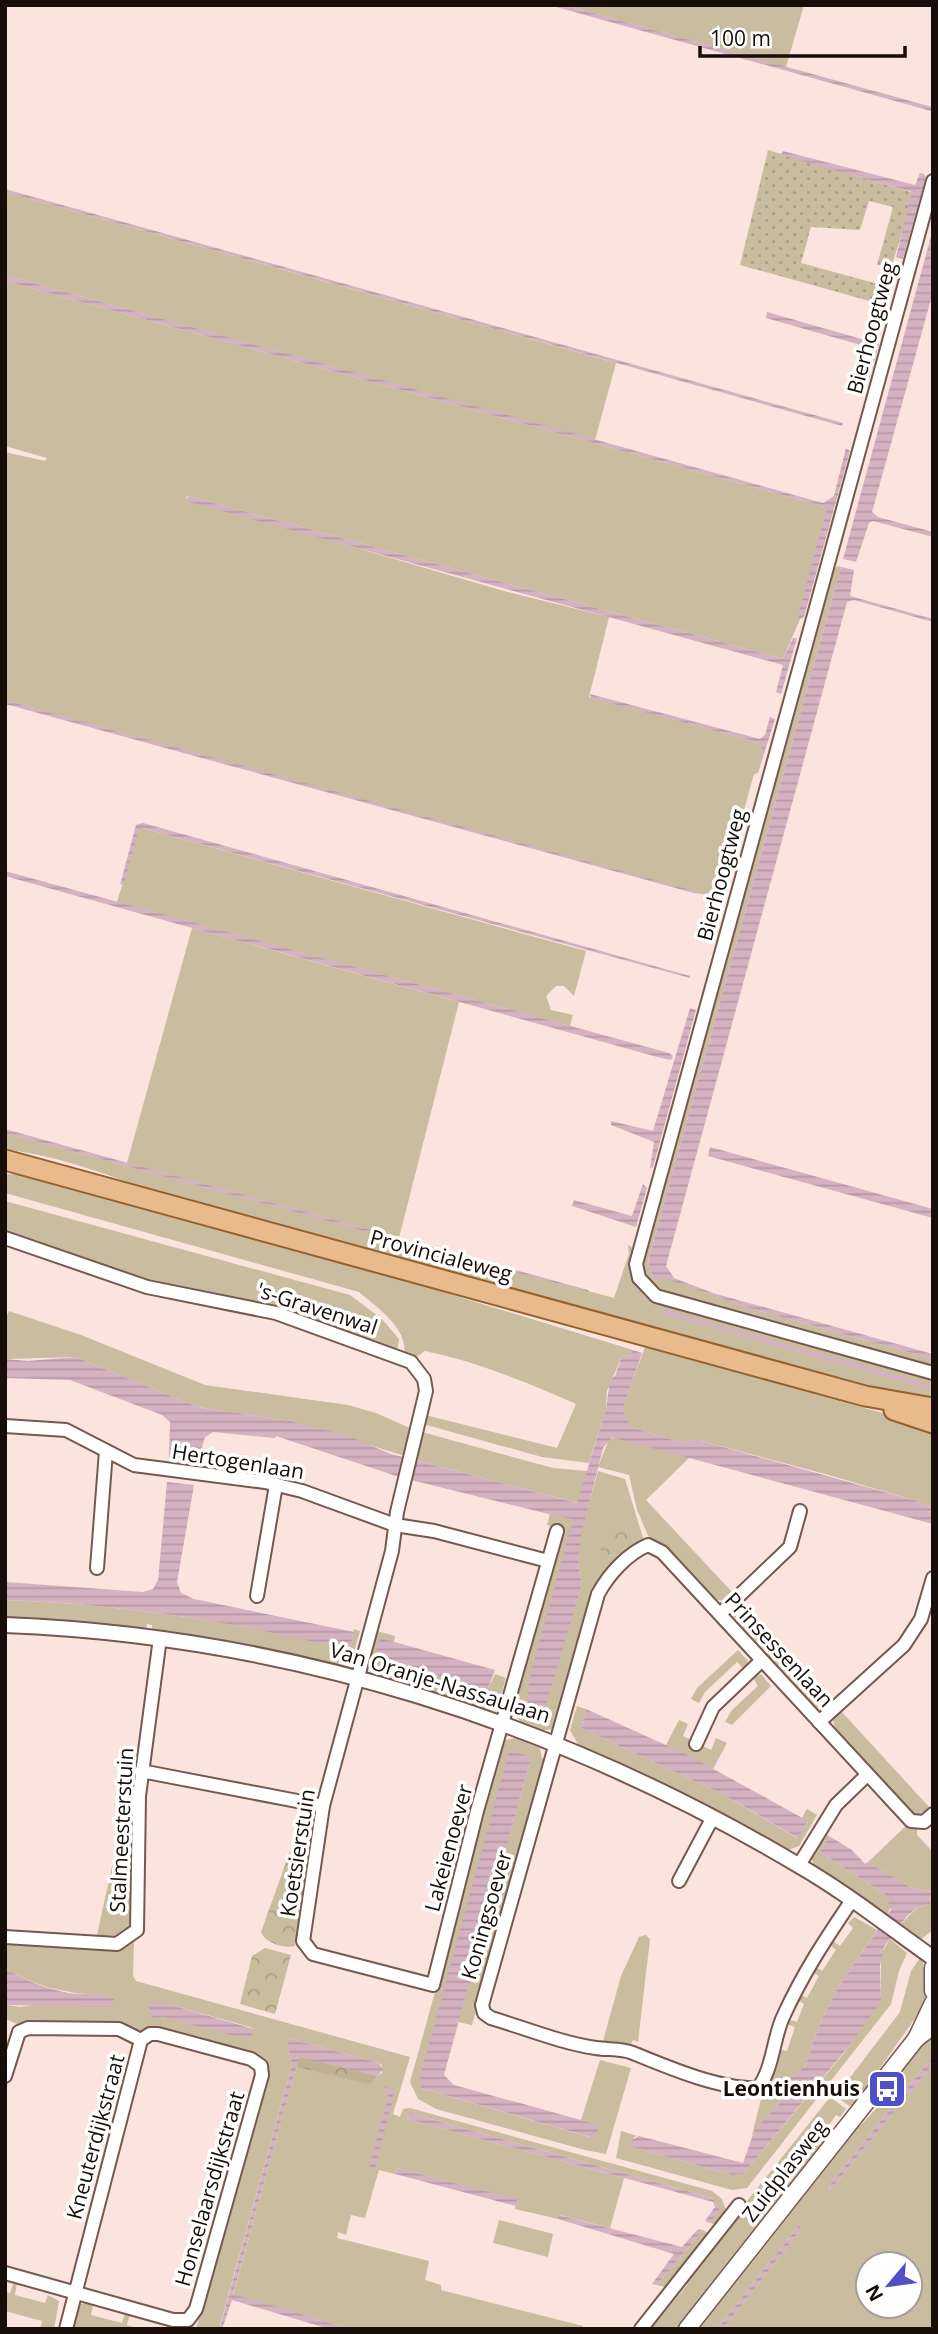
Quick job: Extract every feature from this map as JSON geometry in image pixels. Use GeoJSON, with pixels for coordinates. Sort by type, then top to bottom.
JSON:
{"type":"FeatureCollection","features":[{"type":"Feature","properties":{"kind":"main road","name":"Provincialeweg"},"geometry":{"type":"LineString","coordinates":[[5,1160],[865,1396],[933,1408]]}},
{"type":"Feature","properties":{"kind":"main road","name":"Provincialeweg"},"geometry":{"type":"LineString","coordinates":[[865,1396],[933,1423]]}},
{"type":"Feature","properties":{"kind":"main road"},"geometry":{"type":"LineString","coordinates":[[933,1968],[933,1991]]}},
{"type":"Feature","properties":{"kind":"main road","name":"Zuidplasweg"},"geometry":{"type":"LineString","coordinates":[[687,2329],[916,2039],[933,2003]]}},
{"type":"Feature","properties":{"kind":"main road","name":"Zuidplasweg"},"geometry":{"type":"LineString","coordinates":[[916,2039],[933,2026]]}},
{"type":"Feature","properties":{"kind":"street","name":"Bierhoogtweg"},"geometry":{"type":"LineString","coordinates":[[933,181],[636,1264],[639,1278],[656,1296],[933,1373]]}},
{"type":"Feature","properties":{"kind":"street","name":"'s-Gravenwal"},"geometry":{"type":"LineString","coordinates":[[5,1238],[148,1287],[276,1312],[411,1362],[424,1379],[426,1391],[396,1525]]}},
{"type":"Feature","properties":{"kind":"street","name":"Hertogenlaan"},"geometry":{"type":"LineString","coordinates":[[5,1426],[66,1430],[134,1465],[276,1485],[334,1501],[396,1525],[434,1531],[548,1561]]}},
{"type":"Feature","properties":{"kind":"street"},"geometry":{"type":"LineString","coordinates":[[97,1568],[106,1451]]}},
{"type":"Feature","properties":{"kind":"street"},"geometry":{"type":"LineString","coordinates":[[257,1596],[276,1485]]}},
{"type":"Feature","properties":{"kind":"street"},"geometry":{"type":"LineString","coordinates":[[720,1614],[790,1547],[800,1511]]}},
{"type":"Feature","properties":{"kind":"street","name":"Koetsierstuin"},"geometry":{"type":"LineString","coordinates":[[396,1525],[323,1806],[303,1941],[313,1954],[433,1985]]}},
{"type":"Feature","properties":{"kind":"street","name":"Lakeienoever"},"geometry":{"type":"LineString","coordinates":[[433,1985],[557,1531]]}},
{"type":"Feature","properties":{"kind":"street","name":"Koningsoever"},"geometry":{"type":"LineString","coordinates":[[662,1552],[648,1545],[637,1550],[607,1579],[598,1594],[482,2005],[487,2016],[597,2048],[633,2053],[653,2063],[746,2088],[758,2088],[764,2080],[780,2024],[803,1972],[852,1900]]}},
{"type":"Feature","properties":{"kind":"street","name":"Prinsessenlaan"},"geometry":{"type":"LineString","coordinates":[[662,1552],[911,1821],[917,1824],[933,1814]]}},
{"type":"Feature","properties":{"kind":"street"},"geometry":{"type":"LineString","coordinates":[[819,1722],[909,1639],[921,1619],[933,1578]]}},
{"type":"Feature","properties":{"kind":"street","name":"Van Oranje-Nassaulaan"},"geometry":{"type":"LineString","coordinates":[[5,1625],[160,1638],[274,1657],[358,1676],[504,1722],[556,1742],[713,1817],[799,1865],[933,1958]]}},
{"type":"Feature","properties":{"kind":"street","name":"Stalmeesterstuin"},"geometry":{"type":"LineString","coordinates":[[5,1937],[117,1944],[137,1930],[141,1771],[160,1638]]}},
{"type":"Feature","properties":{"kind":"street"},"geometry":{"type":"LineString","coordinates":[[696,1744],[713,1707],[761,1661]]}},
{"type":"Feature","properties":{"kind":"street"},"geometry":{"type":"LineString","coordinates":[[141,1771],[323,1806]]}},
{"type":"Feature","properties":{"kind":"street"},"geometry":{"type":"LineString","coordinates":[[799,1865],[836,1805],[867,1775]]}},
{"type":"Feature","properties":{"kind":"street"},"geometry":{"type":"LineString","coordinates":[[679,1881],[713,1817]]}},
{"type":"Feature","properties":{"kind":"street"},"geometry":{"type":"LineString","coordinates":[[5,2025],[19,2032],[5,2076]]}},
{"type":"Feature","properties":{"kind":"street","name":"Kneuterdijkstraat"},"geometry":{"type":"LineString","coordinates":[[19,2032],[28,2028],[119,2029],[141,2040],[66,2329]]}},
{"type":"Feature","properties":{"kind":"street","name":"Honselaarsdijkstraat"},"geometry":{"type":"LineString","coordinates":[[75,2295],[173,2320],[188,2320],[196,2309],[206,2277],[262,2075],[261,2066],[251,2059],[158,2034],[149,2034],[141,2040]]}},
{"type":"Feature","properties":{"kind":"street","name":"Zuidplasweg"},"geometry":{"type":"LineString","coordinates":[[640,2329],[738,2205]]}},
{"type":"Feature","properties":{"kind":"street"},"geometry":{"type":"LineString","coordinates":[[5,2273],[75,2295]]}},
{"type":"Feature","properties":{"kind":"green space"},"geometry":{"type":"Polygon","coordinates":[[[564,5],[804,5],[786,67],[564,5]]]}},
{"type":"Feature","properties":{"kind":"green space"},"geometry":{"type":"Polygon","coordinates":[[[768,150],[914,193],[892,265],[877,265],[893,207],[869,201],[860,230],[811,227],[801,263],[889,287],[884,305],[740,265],[768,150]]]}},
{"type":"Feature","properties":{"kind":"green space"},"geometry":{"type":"Polygon","coordinates":[[[5,192],[616,363],[595,440],[5,275],[5,192]]]}},
{"type":"Feature","properties":{"kind":"green space"},"geometry":{"type":"Polygon","coordinates":[[[5,281],[822,506],[826,511],[800,619],[783,659],[188,496],[185,498],[504,591],[609,617],[589,697],[753,741],[761,747],[763,757],[758,773],[754,774],[739,828],[742,833],[738,847],[734,848],[721,893],[717,896],[694,893],[5,700],[5,452],[45,461],[47,458],[5,446],[5,281]]]}},
{"type":"Feature","properties":{"kind":"green space"},"geometry":{"type":"Polygon","coordinates":[[[841,567],[648,1261],[653,1279],[661,1276],[749,1308],[933,1359],[933,1366],[663,1291],[647,1278],[642,1260],[831,571],[841,567]]]}},
{"type":"Feature","properties":{"kind":"green space"},"geometry":{"type":"Polygon","coordinates":[[[139,829],[586,951],[574,996],[564,986],[556,986],[546,996],[551,1010],[573,1015],[570,1026],[117,902],[139,829]]]}},
{"type":"Feature","properties":{"kind":"green space"},"geometry":{"type":"Polygon","coordinates":[[[192,928],[459,1002],[399,1238],[127,1163],[192,928]]]}},
{"type":"Feature","properties":{"kind":"green space"},"geometry":{"type":"Polygon","coordinates":[[[5,1133],[614,1298],[629,1254],[628,1245],[633,1248],[633,1277],[649,1300],[933,1379],[933,1403],[140,1187],[74,1164],[5,1149],[5,1133]]]}},
{"type":"Feature","properties":{"kind":"green space"},"geometry":{"type":"Polygon","coordinates":[[[5,1174],[27,1175],[358,1266],[633,1350],[630,1355],[622,1356],[607,1391],[606,1409],[589,1463],[542,1457],[423,1424],[425,1415],[557,1448],[576,1404],[520,1380],[464,1361],[425,1351],[414,1359],[404,1355],[404,1345],[396,1327],[359,1292],[5,1193],[5,1174]]]}},
{"type":"Feature","properties":{"kind":"green space"},"geometry":{"type":"Polygon","coordinates":[[[5,1201],[350,1295],[382,1319],[399,1339],[397,1352],[148,1284],[54,1247],[5,1234],[5,1201]]]}},
{"type":"Feature","properties":{"kind":"green space"},"geometry":{"type":"Polygon","coordinates":[[[9,1311],[81,1335],[205,1385],[348,1405],[376,1413],[412,1429],[405,1456],[291,1421],[198,1407],[75,1357],[7,1359],[5,1319],[9,1311]]]}},
{"type":"Feature","properties":{"kind":"green space"},"geometry":{"type":"Polygon","coordinates":[[[645,1347],[933,1427],[933,1509],[917,1501],[825,1474],[698,1440],[679,1442],[631,1427],[621,1411],[645,1347]]]}},
{"type":"Feature","properties":{"kind":"green space"},"geometry":{"type":"Polygon","coordinates":[[[422,1432],[553,1468],[587,1471],[578,1503],[414,1460],[422,1432]]]}},
{"type":"Feature","properties":{"kind":"green space"},"geometry":{"type":"Polygon","coordinates":[[[617,1436],[690,1457],[646,1500],[733,1593],[723,1601],[714,1599],[665,1548],[650,1540],[637,1510],[629,1475],[598,1467],[609,1439],[617,1436]]]}},
{"type":"Feature","properties":{"kind":"green space"},"geometry":{"type":"Polygon","coordinates":[[[598,1471],[625,1479],[644,1541],[634,1545],[629,1522],[617,1525],[610,1532],[607,1556],[625,1553],[605,1572],[593,1591],[552,1729],[536,1729],[520,1721],[513,1712],[563,1530],[547,1525],[550,1514],[573,1520],[542,1713],[582,1585],[578,1565],[579,1540],[598,1471]]]}},
{"type":"Feature","properties":{"kind":"green space"},"geometry":{"type":"Polygon","coordinates":[[[619,1522],[629,1522],[634,1545],[625,1553],[607,1556],[599,1548],[610,1529],[619,1522]]]}},
{"type":"Feature","properties":{"kind":"green space"},"geometry":{"type":"Polygon","coordinates":[[[5,1600],[178,1616],[349,1649],[354,1629],[360,1631],[352,1659],[347,1663],[339,1662],[338,1665],[248,1646],[152,1631],[152,1625],[147,1624],[146,1630],[5,1618],[5,1600]]]}},
{"type":"Feature","properties":{"kind":"green space"},"geometry":{"type":"Polygon","coordinates":[[[740,1603],[833,1702],[823,1709],[812,1706],[733,1620],[733,1612],[740,1603]]]}},
{"type":"Feature","properties":{"kind":"green space"},"geometry":{"type":"Polygon","coordinates":[[[377,1631],[395,1636],[394,1642],[380,1639],[376,1656],[484,1689],[488,1688],[495,1674],[506,1678],[498,1705],[490,1706],[489,1710],[373,1674],[368,1662],[377,1631]]]}},
{"type":"Feature","properties":{"kind":"green space"},"geometry":{"type":"Polygon","coordinates":[[[738,1650],[748,1661],[744,1669],[737,1662],[705,1692],[699,1703],[691,1699],[697,1688],[738,1650]]]}},
{"type":"Feature","properties":{"kind":"green space"},"geometry":{"type":"Polygon","coordinates":[[[761,1674],[771,1686],[732,1725],[725,1722],[732,1710],[758,1686],[753,1678],[761,1674]]]}},
{"type":"Feature","properties":{"kind":"green space"},"geometry":{"type":"Polygon","coordinates":[[[577,1706],[586,1709],[581,1728],[722,1794],[797,1838],[808,1822],[802,1818],[807,1809],[817,1815],[799,1846],[786,1851],[689,1797],[579,1746],[570,1730],[577,1706]]]}},
{"type":"Feature","properties":{"kind":"green space"},"geometry":{"type":"Polygon","coordinates":[[[841,1711],[930,1808],[917,1816],[911,1813],[836,1731],[833,1721],[841,1711]]]}},
{"type":"Feature","properties":{"kind":"green space"},"geometry":{"type":"Polygon","coordinates":[[[679,1720],[688,1724],[683,1736],[711,1750],[716,1738],[727,1743],[713,1769],[666,1745],[679,1720]]]}},
{"type":"Feature","properties":{"kind":"green space"},"geometry":{"type":"Polygon","coordinates":[[[515,1738],[540,1748],[542,1758],[545,1759],[543,1767],[472,2025],[458,2022],[531,1757],[421,2088],[589,2137],[592,2123],[581,2120],[600,2060],[631,2068],[606,2154],[436,2109],[418,2099],[410,2082],[505,1740],[515,1738]]]}},
{"type":"Feature","properties":{"kind":"green space"},"geometry":{"type":"Polygon","coordinates":[[[127,1798],[133,1798],[129,1928],[119,1936],[97,1935],[127,1798]]]}},
{"type":"Feature","properties":{"kind":"green space"},"geometry":{"type":"Polygon","coordinates":[[[305,1809],[314,1815],[316,1825],[295,1946],[286,1947],[271,1942],[261,1932],[305,1809]]]}},
{"type":"Feature","properties":{"kind":"green space"},"geometry":{"type":"Polygon","coordinates":[[[907,1825],[917,1829],[917,1835],[933,1852],[933,1892],[910,1887],[868,1862],[907,1825]]]}},
{"type":"Feature","properties":{"kind":"green space"},"geometry":{"type":"Polygon","coordinates":[[[825,1833],[829,1836],[820,1852],[886,1895],[891,1905],[887,1917],[815,1869],[811,1856],[825,1833]]]}},
{"type":"Feature","properties":{"kind":"green space"},"geometry":{"type":"Polygon","coordinates":[[[933,1903],[933,1930],[920,1940],[900,1925],[918,1907],[933,1903]]]}},
{"type":"Feature","properties":{"kind":"green space"},"geometry":{"type":"Polygon","coordinates":[[[854,1917],[877,1930],[837,1989],[820,2023],[805,2066],[789,2079],[778,2106],[752,2135],[761,2099],[766,2096],[779,2049],[787,2051],[795,2027],[786,2024],[788,2019],[797,2022],[804,2004],[796,1999],[799,1994],[807,1998],[819,1976],[812,1971],[814,1966],[822,1971],[836,1950],[829,1944],[831,1940],[840,1946],[853,1928],[848,1923],[854,1917]]]}},
{"type":"Feature","properties":{"kind":"green space"},"geometry":{"type":"Polygon","coordinates":[[[646,1935],[650,1939],[638,2042],[633,2040],[631,2044],[603,2041],[621,1976],[639,1937],[646,1935]]]}},
{"type":"Feature","properties":{"kind":"green space"},"geometry":{"type":"Polygon","coordinates":[[[890,1939],[907,1953],[899,1971],[891,2004],[747,2188],[732,2190],[616,2158],[621,2131],[637,2136],[634,2137],[632,2147],[732,2175],[743,2174],[844,2053],[881,1995],[881,1954],[890,1939]]]}},
{"type":"Feature","properties":{"kind":"green space"},"geometry":{"type":"Polygon","coordinates":[[[134,1942],[133,1976],[136,1981],[410,2057],[393,2114],[400,2117],[403,2109],[410,2108],[712,2191],[722,2199],[727,2213],[718,2225],[710,2223],[720,2209],[712,2198],[409,2113],[407,2119],[624,2178],[610,2228],[560,2215],[558,2219],[515,2209],[516,2199],[396,2168],[395,2174],[379,2170],[365,2218],[351,2215],[346,2235],[338,2232],[337,2238],[429,2261],[425,2280],[441,2285],[441,2290],[583,2326],[583,2329],[351,2329],[233,2295],[296,2067],[369,2083],[382,2073],[382,2065],[379,2063],[291,2039],[288,2049],[292,2065],[219,2329],[196,2329],[267,2066],[138,2033],[123,2024],[31,2021],[20,2025],[5,2019],[5,2005],[20,2007],[102,1994],[64,1991],[16,1974],[5,1968],[5,1944],[118,1949],[134,1942]],[[168,2004],[155,2016],[254,2029],[168,2004]]]}},
{"type":"Feature","properties":{"kind":"green space"},"geometry":{"type":"Polygon","coordinates":[[[265,1948],[291,1955],[275,2014],[240,2004],[252,1956],[265,1948]]]}},
{"type":"Feature","properties":{"kind":"green space"},"geometry":{"type":"Polygon","coordinates":[[[920,1958],[925,1967],[925,2004],[854,2105],[849,2106],[836,2096],[900,2012],[911,1971],[920,1958]]]}},
{"type":"Feature","properties":{"kind":"green space"},"geometry":{"type":"Polygon","coordinates":[[[933,2033],[933,2056],[830,2184],[828,2193],[933,2064],[933,2329],[723,2329],[802,2228],[799,2225],[717,2329],[696,2329],[858,2124],[861,2125],[892,2091],[886,2086],[933,2033]]]}},
{"type":"Feature","properties":{"kind":"green space"},"geometry":{"type":"Polygon","coordinates":[[[299,2057],[378,2076],[369,2084],[296,2067],[299,2057]]]}},
{"type":"Feature","properties":{"kind":"green space"},"geometry":{"type":"Polygon","coordinates":[[[830,2097],[846,2109],[840,2117],[836,2115],[820,2138],[824,2142],[677,2329],[645,2329],[662,2315],[687,2285],[689,2274],[830,2097]]]}},
{"type":"Feature","properties":{"kind":"green space"},"geometry":{"type":"Polygon","coordinates":[[[499,2220],[553,2234],[548,2257],[493,2243],[499,2220]]]}},
{"type":"Feature","properties":{"kind":"green space"},"geometry":{"type":"Polygon","coordinates":[[[703,2230],[709,2234],[668,2288],[657,2285],[703,2230]]]}},
{"type":"Feature","properties":{"kind":"green space"},"geometry":{"type":"Polygon","coordinates":[[[14,2282],[17,2283],[15,2295],[45,2303],[48,2295],[59,2301],[54,2329],[40,2329],[42,2321],[5,2311],[5,2292],[10,2293],[14,2282]]]}},
{"type":"Feature","properties":{"kind":"green space"},"geometry":{"type":"Polygon","coordinates":[[[78,2305],[93,2305],[91,2315],[122,2323],[125,2313],[130,2314],[127,2325],[141,2329],[70,2329],[78,2305]]]}},
{"type":"Feature","properties":{"kind":"shaded area"},"geometry":{"type":"Polygon","coordinates":[[[549,5],[564,5],[932,107],[931,111],[549,5]]]}},
{"type":"Feature","properties":{"kind":"shaded area"},"geometry":{"type":"Polygon","coordinates":[[[783,151],[915,185],[920,173],[924,174],[926,177],[903,259],[896,257],[912,192],[781,155],[783,151]]]}},
{"type":"Feature","properties":{"kind":"shaded area"},"geometry":{"type":"Polygon","coordinates":[[[5,189],[843,423],[842,426],[5,192],[5,189]]]}},
{"type":"Feature","properties":{"kind":"shaded area"},"geometry":{"type":"Polygon","coordinates":[[[933,229],[933,292],[872,512],[878,517],[933,532],[933,537],[873,521],[869,523],[856,562],[843,559],[933,229]]]}},
{"type":"Feature","properties":{"kind":"shaded area"},"geometry":{"type":"Polygon","coordinates":[[[5,275],[823,503],[834,496],[846,448],[850,451],[804,617],[800,619],[798,616],[826,511],[822,506],[5,281],[5,275]]]}},
{"type":"Feature","properties":{"kind":"shaded area"},"geometry":{"type":"Polygon","coordinates":[[[767,312],[879,344],[868,383],[862,383],[871,348],[766,318],[767,312]]]}},
{"type":"Feature","properties":{"kind":"shaded area"},"geometry":{"type":"Polygon","coordinates":[[[188,496],[783,659],[793,638],[797,638],[781,694],[776,692],[783,665],[186,501],[188,496]]]}},
{"type":"Feature","properties":{"kind":"shaded area"},"geometry":{"type":"Polygon","coordinates":[[[841,567],[854,570],[850,596],[933,619],[933,622],[854,600],[847,602],[666,1266],[674,1278],[713,1293],[933,1354],[933,1359],[749,1308],[661,1277],[659,1280],[653,1279],[648,1261],[841,567]]]}},
{"type":"Feature","properties":{"kind":"shaded area"},"geometry":{"type":"Polygon","coordinates":[[[590,694],[760,739],[765,735],[770,717],[775,719],[763,757],[761,747],[753,741],[591,698],[590,694]]]}},
{"type":"Feature","properties":{"kind":"shaded area"},"geometry":{"type":"Polygon","coordinates":[[[5,700],[694,891],[694,893],[5,704],[5,700]]]}},
{"type":"Feature","properties":{"kind":"shaded area"},"geometry":{"type":"Polygon","coordinates":[[[143,823],[690,978],[142,828],[139,830],[124,883],[120,885],[136,825],[143,823]]]}},
{"type":"Feature","properties":{"kind":"shaded area"},"geometry":{"type":"Polygon","coordinates":[[[5,871],[673,1056],[671,1060],[661,1058],[5,876],[5,871]]]}},
{"type":"Feature","properties":{"kind":"shaded area"},"geometry":{"type":"Polygon","coordinates":[[[690,1008],[696,1010],[653,1167],[650,1168],[654,1142],[611,1125],[611,1121],[653,1131],[690,1008]]]}},
{"type":"Feature","properties":{"kind":"shaded area"},"geometry":{"type":"Polygon","coordinates":[[[5,1129],[588,1290],[589,1292],[5,1133],[5,1129]]]}},
{"type":"Feature","properties":{"kind":"shaded area"},"geometry":{"type":"Polygon","coordinates":[[[710,1147],[933,1209],[933,1218],[708,1156],[710,1147]]]}},
{"type":"Feature","properties":{"kind":"shaded area"},"geometry":{"type":"Polygon","coordinates":[[[643,1184],[647,1188],[636,1227],[572,1206],[574,1200],[632,1216],[643,1184]]]}},
{"type":"Feature","properties":{"kind":"shaded area"},"geometry":{"type":"Polygon","coordinates":[[[633,1350],[642,1353],[622,1410],[631,1427],[679,1442],[698,1440],[917,1501],[933,1509],[933,1524],[612,1437],[603,1448],[580,1540],[578,1565],[582,1585],[543,1713],[530,1711],[528,1707],[529,1680],[573,1520],[399,1477],[276,1436],[213,1432],[205,1437],[198,1461],[169,1457],[170,1422],[162,1415],[70,1380],[5,1378],[5,1359],[28,1361],[75,1357],[198,1407],[291,1421],[348,1436],[391,1454],[577,1503],[606,1409],[610,1380],[615,1376],[622,1356],[630,1355],[633,1350]]]}},
{"type":"Feature","properties":{"kind":"shaded area"},"geometry":{"type":"Polygon","coordinates":[[[167,1482],[194,1485],[177,1582],[181,1593],[194,1599],[354,1632],[349,1650],[178,1616],[5,1600],[5,1582],[143,1592],[153,1589],[158,1580],[167,1482]]]}},
{"type":"Feature","properties":{"kind":"shaded area"},"geometry":{"type":"Polygon","coordinates":[[[380,1638],[495,1670],[488,1688],[478,1688],[375,1655],[380,1638]]]}},
{"type":"Feature","properties":{"kind":"shaded area"},"geometry":{"type":"Polygon","coordinates":[[[586,1709],[688,1755],[808,1821],[798,1838],[722,1794],[581,1728],[586,1709]]]}},
{"type":"Feature","properties":{"kind":"shaded area"},"geometry":{"type":"Polygon","coordinates":[[[512,1751],[531,1757],[444,2075],[454,2085],[592,2123],[598,2128],[597,2133],[590,2137],[421,2088],[420,2077],[508,1755],[512,1751]]]}},
{"type":"Feature","properties":{"kind":"shaded area"},"geometry":{"type":"Polygon","coordinates":[[[829,1836],[852,1850],[865,1864],[868,1862],[910,1887],[933,1892],[933,1903],[918,1907],[907,1916],[884,1947],[880,1965],[881,2002],[844,2052],[743,2174],[732,2175],[632,2147],[632,2140],[639,2136],[743,2163],[755,2129],[778,2106],[789,2079],[805,2066],[820,2023],[837,1989],[891,1910],[886,1895],[820,1852],[829,1836]]]}},
{"type":"Feature","properties":{"kind":"shaded area"},"geometry":{"type":"Polygon","coordinates":[[[5,1968],[53,1989],[109,1997],[114,1999],[112,2007],[5,2005],[5,1968]]]}},
{"type":"Feature","properties":{"kind":"shaded area"},"geometry":{"type":"Polygon","coordinates":[[[153,2002],[254,2029],[251,2038],[247,2039],[163,2017],[152,2018],[149,2005],[153,2002]]]}},
{"type":"Feature","properties":{"kind":"shaded area"},"geometry":{"type":"Polygon","coordinates":[[[291,2039],[379,2063],[383,2069],[378,2076],[299,2057],[233,2294],[351,2329],[329,2329],[232,2300],[222,2329],[220,2327],[292,2065],[287,2045],[291,2039]]]}},
{"type":"Feature","properties":{"kind":"shaded area"},"geometry":{"type":"Polygon","coordinates":[[[933,2056],[933,2064],[828,2193],[830,2184],[933,2056]]]}},
{"type":"Feature","properties":{"kind":"shaded area"},"geometry":{"type":"Polygon","coordinates":[[[385,2087],[395,2090],[375,2169],[369,2167],[389,2094],[381,2091],[385,2087]]]}},
{"type":"Feature","properties":{"kind":"shaded area"},"geometry":{"type":"Polygon","coordinates":[[[409,2113],[712,2198],[720,2209],[710,2223],[705,2221],[715,2207],[713,2202],[407,2119],[409,2113]]]}},
{"type":"Feature","properties":{"kind":"shaded area"},"geometry":{"type":"Polygon","coordinates":[[[396,2168],[517,2199],[516,2206],[395,2174],[396,2168]]]}},
{"type":"Feature","properties":{"kind":"shaded area"},"geometry":{"type":"Polygon","coordinates":[[[559,2215],[682,2247],[698,2229],[703,2230],[657,2285],[652,2284],[674,2254],[558,2219],[559,2215]]]}},
{"type":"Feature","properties":{"kind":"shaded area"},"geometry":{"type":"Polygon","coordinates":[[[799,2225],[802,2228],[723,2329],[717,2329],[799,2225]]]}},
{"type":"Feature","properties":{"kind":"waterway"},"geometry":{"type":"LineString","coordinates":[[664,1312],[933,1388]]}},
{"type":"Feature","properties":{"kind":"place","name":"Leontienhuis"},"geometry":{"type":"Point","coordinates":[887,2089]}}]}
